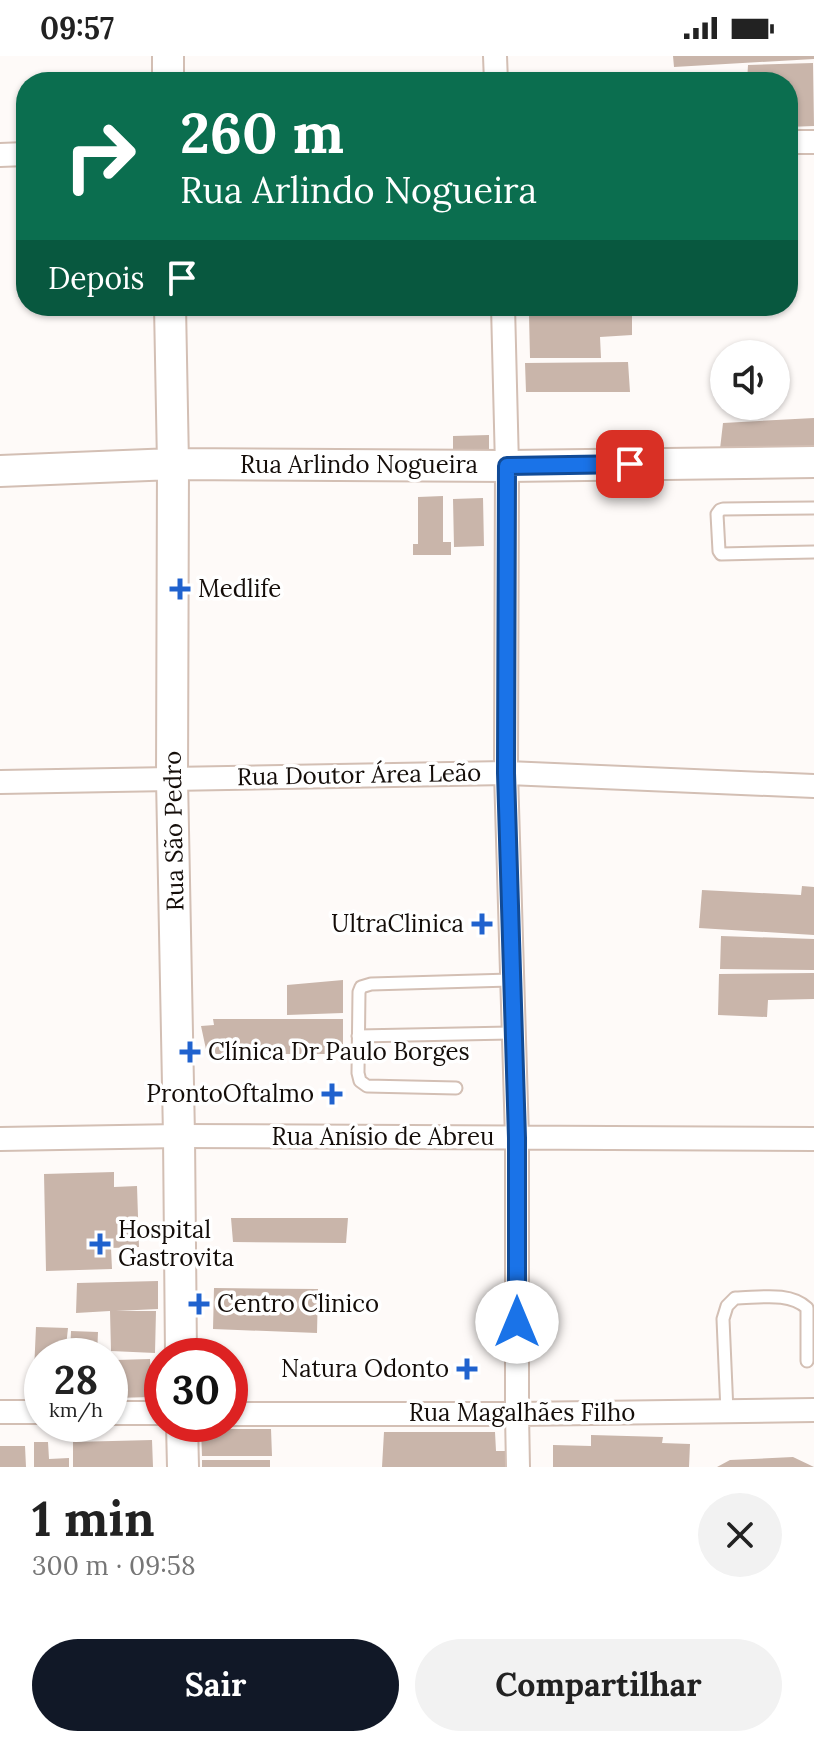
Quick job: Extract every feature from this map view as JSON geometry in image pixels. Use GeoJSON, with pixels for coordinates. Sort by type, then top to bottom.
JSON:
{"type":"FeatureCollection","features":[{"type":"Feature","properties":{"kind":"street","name":"Rua São Pedro"},"geometry":{"type":"LineString","coordinates":[[170,316],[172,779],[181,1338]]}},
{"type":"Feature","properties":{"kind":"street"},"geometry":{"type":"LineString","coordinates":[[503,316],[507,466],[506,773],[517,1138],[518,1467]]}},
{"type":"Feature","properties":{"kind":"street","name":"Rua Arlindo Nogueira"},"geometry":{"type":"LineString","coordinates":[[0,471],[173,464],[507,466],[814,462]]}},
{"type":"Feature","properties":{"kind":"street","name":"Rua Doutor Área Leão"},"geometry":{"type":"LineString","coordinates":[[0,782],[506,773],[814,786]]}},
{"type":"Feature","properties":{"kind":"street","name":"Rua Anísio de Abreu"},"geometry":{"type":"LineString","coordinates":[[0,1139],[179,1136],[814,1139]]}},
{"type":"Feature","properties":{"kind":"street","name":"Rua Magalhães Filho"},"geometry":{"type":"LineString","coordinates":[[248,1414],[814,1410]]}},
{"type":"Feature","properties":{"kind":"street"},"geometry":{"type":"LineString","coordinates":[[0,1412],[24,1412]]}},
{"type":"Feature","properties":{"kind":"street"},"geometry":{"type":"LineString","coordinates":[[182,1442],[183,1467]]}},
{"type":"Feature","properties":{"kind":"lane"},"geometry":{"type":"LineString","coordinates":[[814,508],[723,509],[717,514],[721,554],[814,552]]}},
{"type":"Feature","properties":{"kind":"lane"},"geometry":{"type":"LineString","coordinates":[[456,1088],[367,1086],[360,1081],[358,1036],[361,987],[371,984],[512,980]]}},
{"type":"Feature","properties":{"kind":"lane"},"geometry":{"type":"LineString","coordinates":[[358,1036],[514,1033]]}},
{"type":"Feature","properties":{"kind":"lane"},"geometry":{"type":"LineString","coordinates":[[727,1412],[723,1319],[727,1306],[735,1298],[788,1298],[799,1301],[807,1308],[807,1361]]}},
{"type":"Feature","properties":{"kind":"building"},"geometry":{"type":"Polygon","coordinates":[[[673,56],[814,56],[814,59],[674,67],[673,56]]]}},
{"type":"Feature","properties":{"kind":"building"},"geometry":{"type":"Polygon","coordinates":[[[813,63],[814,126],[798,127],[798,72],[748,72],[748,65],[813,63]]]}},
{"type":"Feature","properties":{"kind":"building"},"geometry":{"type":"Polygon","coordinates":[[[529,316],[632,316],[632,335],[600,337],[601,358],[530,358],[529,316]]]}},
{"type":"Feature","properties":{"kind":"building"},"geometry":{"type":"Polygon","coordinates":[[[628,362],[630,392],[526,392],[525,363],[628,362]]]}},
{"type":"Feature","properties":{"kind":"building"},"geometry":{"type":"Polygon","coordinates":[[[814,418],[814,448],[720,449],[723,423],[814,418]]]}},
{"type":"Feature","properties":{"kind":"building"},"geometry":{"type":"Polygon","coordinates":[[[489,435],[489,453],[453,453],[453,436],[489,435]]]}},
{"type":"Feature","properties":{"kind":"building"},"geometry":{"type":"Polygon","coordinates":[[[443,496],[443,542],[451,542],[451,555],[413,555],[413,544],[418,544],[418,497],[443,496]]]}},
{"type":"Feature","properties":{"kind":"building"},"geometry":{"type":"Polygon","coordinates":[[[483,498],[484,546],[454,547],[453,499],[483,498]]]}},
{"type":"Feature","properties":{"kind":"building"},"geometry":{"type":"Polygon","coordinates":[[[802,886],[814,887],[814,935],[699,928],[702,890],[801,895],[802,886]]]}},
{"type":"Feature","properties":{"kind":"building"},"geometry":{"type":"Polygon","coordinates":[[[721,936],[814,939],[814,970],[720,969],[721,936]]]}},
{"type":"Feature","properties":{"kind":"building"},"geometry":{"type":"Polygon","coordinates":[[[814,973],[814,999],[768,1000],[767,1017],[718,1015],[719,974],[814,973]]]}},
{"type":"Feature","properties":{"kind":"building"},"geometry":{"type":"Polygon","coordinates":[[[343,980],[343,1013],[287,1015],[287,985],[343,980]]]}},
{"type":"Feature","properties":{"kind":"building"},"geometry":{"type":"Polygon","coordinates":[[[213,1019],[343,1019],[343,1054],[207,1054],[201,1026],[214,1025],[213,1019]]]}},
{"type":"Feature","properties":{"kind":"building","name":"Hospital Gastrovita"},"geometry":{"type":"Polygon","coordinates":[[[114,1172],[114,1187],[137,1186],[139,1247],[111,1248],[112,1269],[46,1271],[44,1174],[114,1172]]]}},
{"type":"Feature","properties":{"kind":"building"},"geometry":{"type":"Polygon","coordinates":[[[231,1218],[348,1218],[346,1243],[233,1242],[231,1218]]]}},
{"type":"Feature","properties":{"kind":"building"},"geometry":{"type":"Polygon","coordinates":[[[158,1281],[158,1309],[116,1311],[156,1311],[155,1338],[144,1338],[144,1352],[128,1352],[128,1338],[111,1338],[110,1311],[76,1313],[77,1283],[158,1281]]]}},
{"type":"Feature","properties":{"kind":"building"},"geometry":{"type":"Polygon","coordinates":[[[214,1288],[318,1289],[317,1333],[213,1329],[214,1288]]]}},
{"type":"Feature","properties":{"kind":"building"},"geometry":{"type":"Polygon","coordinates":[[[36,1327],[68,1328],[67,1338],[36,1338],[36,1327]]]}},
{"type":"Feature","properties":{"kind":"building"},"geometry":{"type":"Polygon","coordinates":[[[71,1331],[98,1332],[98,1338],[71,1338],[71,1331]]]}},
{"type":"Feature","properties":{"kind":"building"},"geometry":{"type":"Polygon","coordinates":[[[144,1359],[144,1397],[128,1398],[128,1360],[144,1359]]]}},
{"type":"Feature","properties":{"kind":"building"},"geometry":{"type":"Polygon","coordinates":[[[248,1429],[271,1429],[272,1456],[202,1456],[201,1442],[248,1442],[248,1429]]]}},
{"type":"Feature","properties":{"kind":"building"},"geometry":{"type":"Polygon","coordinates":[[[384,1432],[495,1432],[496,1451],[508,1451],[506,1467],[382,1467],[384,1432]]]}},
{"type":"Feature","properties":{"kind":"building"},"geometry":{"type":"Polygon","coordinates":[[[591,1435],[663,1437],[662,1443],[690,1444],[689,1467],[553,1467],[553,1445],[591,1446],[591,1435]]]}},
{"type":"Feature","properties":{"kind":"building"},"geometry":{"type":"Polygon","coordinates":[[[34,1442],[48,1442],[49,1459],[69,1458],[69,1467],[34,1467],[34,1442]]]}},
{"type":"Feature","properties":{"kind":"building"},"geometry":{"type":"Polygon","coordinates":[[[73,1442],[152,1442],[153,1467],[73,1467],[73,1442]]]}},
{"type":"Feature","properties":{"kind":"building"},"geometry":{"type":"Polygon","coordinates":[[[0,1446],[25,1446],[26,1467],[0,1467],[0,1446]]]}},
{"type":"Feature","properties":{"kind":"building"},"geometry":{"type":"Polygon","coordinates":[[[793,1457],[814,1467],[717,1467],[730,1460],[793,1457]]]}},
{"type":"Feature","properties":{"kind":"building"},"geometry":{"type":"Polygon","coordinates":[[[202,1460],[270,1460],[270,1467],[202,1467],[202,1460]]]}},
{"type":"Feature","properties":{"kind":"place","name":"Medlife"},"geometry":{"type":"Point","coordinates":[180,589]}},
{"type":"Feature","properties":{"kind":"place","name":"UltraClinica"},"geometry":{"type":"Point","coordinates":[482,924]}},
{"type":"Feature","properties":{"kind":"place","name":"Clínica Dr Paulo Borges"},"geometry":{"type":"Point","coordinates":[190,1052]}},
{"type":"Feature","properties":{"kind":"place","name":"ProntoOftalmo"},"geometry":{"type":"Point","coordinates":[332,1094]}},
{"type":"Feature","properties":{"kind":"place","name":"Hospital Gastrovita"},"geometry":{"type":"Point","coordinates":[100,1244]}},
{"type":"Feature","properties":{"kind":"place","name":"Centro Clinico"},"geometry":{"type":"Point","coordinates":[199,1304]}},
{"type":"Feature","properties":{"kind":"place","name":"Natura Odonto"},"geometry":{"type":"Point","coordinates":[467,1369]}},
{"type":"Feature","properties":{"kind":"route"},"geometry":{"type":"LineString","coordinates":[[517,1322],[517,1138],[506,773],[507,466],[630,464]]}}]}
